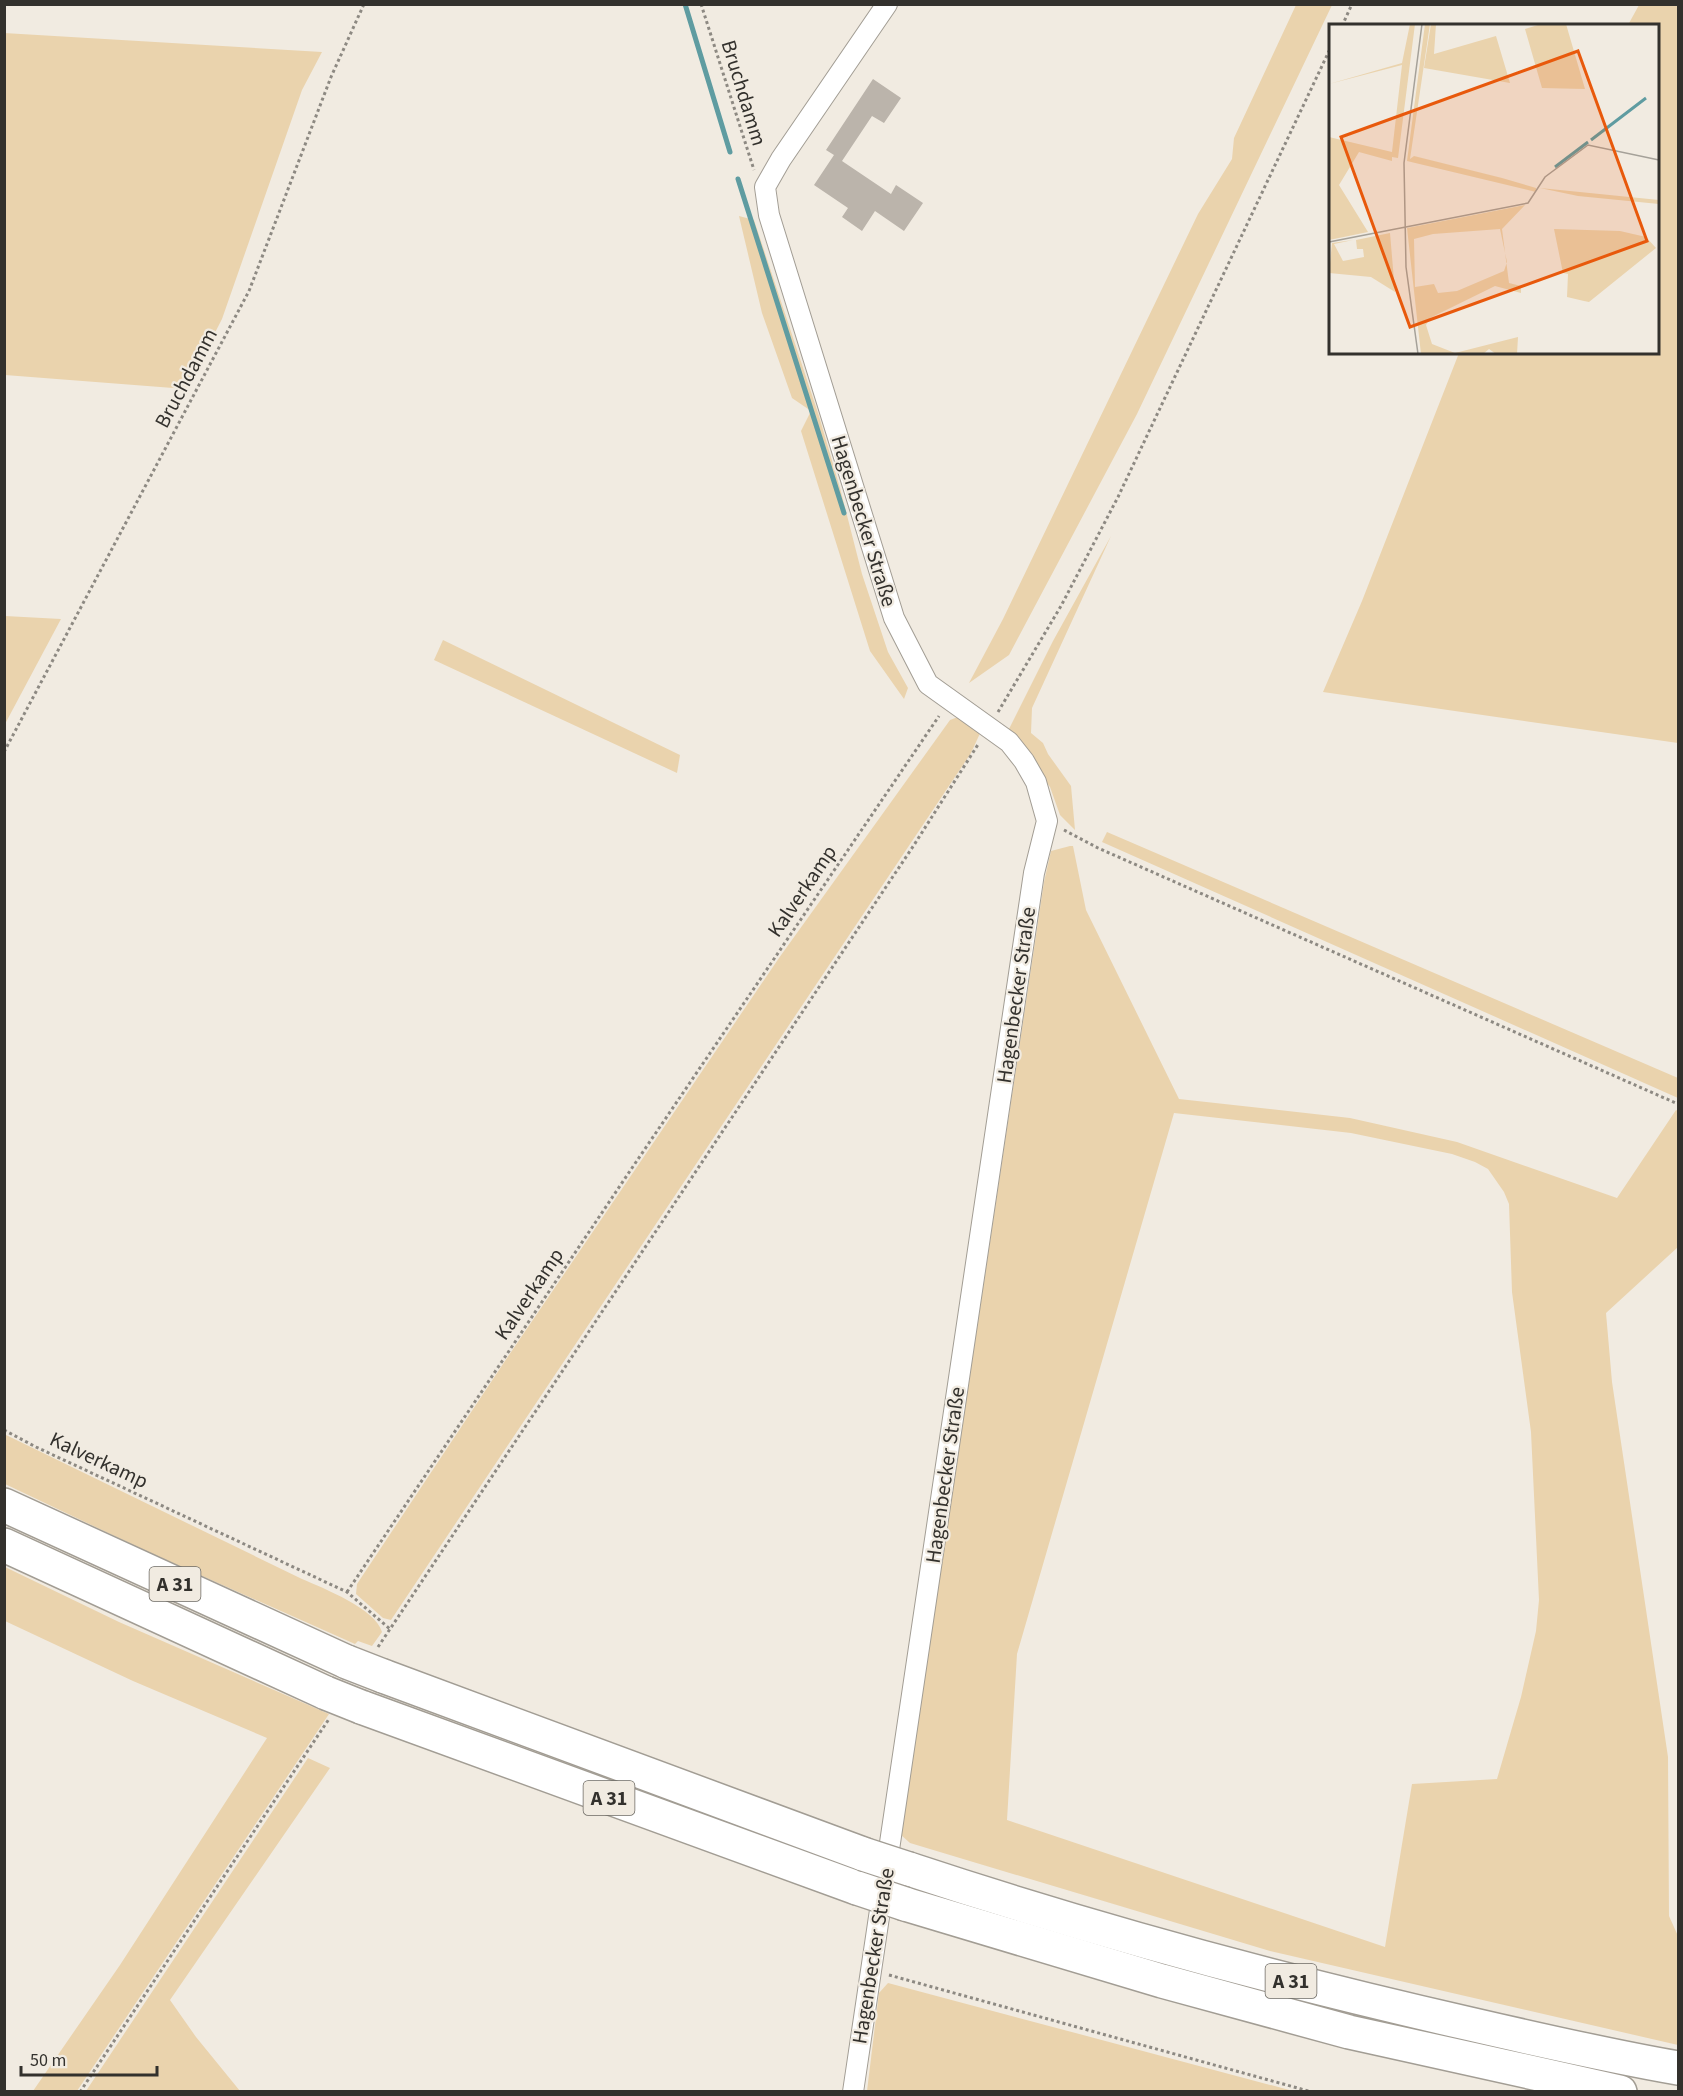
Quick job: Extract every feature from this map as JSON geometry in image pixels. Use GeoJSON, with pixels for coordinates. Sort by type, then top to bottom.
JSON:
{"type":"FeatureCollection","features":[{"type":"Feature","properties":{"kind":"highway","name":"A 31"},"geometry":{"type":"LineString","coordinates":[[4,1505],[347,1662],[380,1662],[837,1846],[1202,1957],[1370,2001],[1614,2057],[1678,2068]]}},
{"type":"Feature","properties":{"kind":"highway","name":"A 31"},"geometry":{"type":"LineString","coordinates":[[4,1545],[328,1705],[361,1707],[857,1888],[1162,1981],[1338,2029],[1620,2091]]}},
{"type":"Feature","properties":{"kind":"street"},"geometry":{"type":"LineString","coordinates":[[765,187],[781,159],[887,4]]}},
{"type":"Feature","properties":{"kind":"street","name":"Hagenbecker Straße"},"geometry":{"type":"LineString","coordinates":[[765,187],[769,215],[894,618],[928,684],[1009,742],[1024,761],[1036,782],[1047,821],[1033,885],[853,2091]]}},
{"type":"Feature","properties":{"kind":"path","name":"Bruchdamm"},"geometry":{"type":"LineString","coordinates":[[4,752],[249,291],[331,77],[364,4]]}},
{"type":"Feature","properties":{"kind":"path","name":"Bruchdamm"},"geometry":{"type":"LineString","coordinates":[[701,4],[752,167],[765,187]]}},
{"type":"Feature","properties":{"kind":"path"},"geometry":{"type":"LineString","coordinates":[[1342,24],[1352,4]]}},
{"type":"Feature","properties":{"kind":"path"},"geometry":{"type":"LineString","coordinates":[[380,1662],[390,1629],[914,845],[989,727],[1061,606],[1118,497],[1329,51]]}},
{"type":"Feature","properties":{"kind":"path","name":"Kalverkamp"},"geometry":{"type":"LineString","coordinates":[[4,1430],[347,1592],[627,1174],[951,700]]}},
{"type":"Feature","properties":{"kind":"path"},"geometry":{"type":"LineString","coordinates":[[1047,821],[1098,848],[1678,1104]]}},
{"type":"Feature","properties":{"kind":"path"},"geometry":{"type":"LineString","coordinates":[[347,1592],[390,1629]]}},
{"type":"Feature","properties":{"kind":"path"},"geometry":{"type":"LineString","coordinates":[[80,2091],[328,1705]]}},
{"type":"Feature","properties":{"kind":"path"},"geometry":{"type":"LineString","coordinates":[[870,1972],[889,1974],[1312,2091]]}},
{"type":"Feature","properties":{"kind":"shaded area"},"geometry":{"type":"Polygon","coordinates":[[[1296,5],[1332,5],[1137,414],[1009,655],[969,683],[1003,619],[1198,214],[1232,159],[1234,138],[1296,5]]]}},
{"type":"Feature","properties":{"kind":"shaded area"},"geometry":{"type":"Polygon","coordinates":[[[1639,5],[1678,5],[1678,743],[1323,692],[1362,601],[1459,354],[1659,354],[1659,24],[1629,24],[1639,5]]]}},
{"type":"Feature","properties":{"kind":"shaded area"},"geometry":{"type":"Polygon","coordinates":[[[4,33],[322,52],[302,90],[222,319],[186,389],[5,375],[4,33]]]}},
{"type":"Feature","properties":{"kind":"shaded area"},"geometry":{"type":"Polygon","coordinates":[[[739,216],[754,220],[819,416],[862,574],[888,652],[908,688],[904,699],[870,651],[801,431],[811,411],[792,398],[762,313],[739,216]]]}},
{"type":"Feature","properties":{"kind":"shaded area"},"geometry":{"type":"Polygon","coordinates":[[[1111,536],[1032,708],[1031,733],[1043,743],[1048,754],[1071,786],[1075,830],[1060,815],[1050,787],[1009,729],[1053,641],[1111,536]]]}},
{"type":"Feature","properties":{"kind":"shaded area"},"geometry":{"type":"Polygon","coordinates":[[[4,616],[61,619],[5,724],[4,616]]]}},
{"type":"Feature","properties":{"kind":"shaded area"},"geometry":{"type":"Polygon","coordinates":[[[443,640],[680,755],[677,773],[434,660],[443,640]]]}},
{"type":"Feature","properties":{"kind":"shaded area"},"geometry":{"type":"Polygon","coordinates":[[[958,717],[982,729],[971,753],[391,1620],[383,1618],[356,1594],[357,1584],[507,1358],[779,958],[950,720],[958,717]]]}},
{"type":"Feature","properties":{"kind":"shaded area"},"geometry":{"type":"Polygon","coordinates":[[[1107,832],[1678,1078],[1678,1098],[1102,842],[1107,832]]]}},
{"type":"Feature","properties":{"kind":"shaded area"},"geometry":{"type":"Polygon","coordinates":[[[1073,846],[1086,910],[1179,1099],[1350,1118],[1457,1142],[1617,1198],[1676,1110],[1678,1111],[1678,1247],[1606,1313],[1612,1382],[1668,1757],[1669,1916],[1678,1936],[1678,2045],[1270,1951],[910,1843],[901,1835],[1044,882],[1051,851],[1073,846]],[[1174,1113],[1017,1654],[1007,1820],[1385,1947],[1412,1784],[1497,1779],[1521,1697],[1536,1631],[1539,1600],[1531,1432],[1512,1292],[1509,1204],[1504,1192],[1488,1169],[1475,1162],[1452,1154],[1351,1133],[1174,1113]]]}},
{"type":"Feature","properties":{"kind":"shaded area"},"geometry":{"type":"Polygon","coordinates":[[[4,1434],[348,1600],[370,1615],[378,1623],[382,1632],[372,1646],[358,1641],[355,1644],[144,1550],[5,1484],[4,1434]]]}},
{"type":"Feature","properties":{"kind":"shaded area"},"geometry":{"type":"Polygon","coordinates":[[[5,1567],[119,1622],[329,1714],[77,2091],[33,2091],[120,1965],[267,1738],[133,1681],[5,1621],[5,1567]]]}},
{"type":"Feature","properties":{"kind":"shaded area"},"geometry":{"type":"Polygon","coordinates":[[[308,1758],[330,1768],[170,2000],[196,2037],[240,2091],[86,2091],[308,1758]]]}},
{"type":"Feature","properties":{"kind":"shaded area"},"geometry":{"type":"Polygon","coordinates":[[[888,1983],[1293,2091],[867,2091],[879,1993],[888,1983]]]}},
{"type":"Feature","properties":{"kind":"building"},"geometry":{"type":"Polygon","coordinates":[[[873,79],[901,98],[884,123],[872,116],[842,161],[891,194],[896,185],[923,203],[904,231],[875,211],[862,231],[842,217],[848,208],[814,185],[834,155],[826,150],[873,79]]]}},
{"type":"Feature","properties":{"kind":"waterway"},"geometry":{"type":"LineString","coordinates":[[685,4],[730,152]]}},
{"type":"Feature","properties":{"kind":"waterway"},"geometry":{"type":"LineString","coordinates":[[738,179],[844,513]]}}]}
